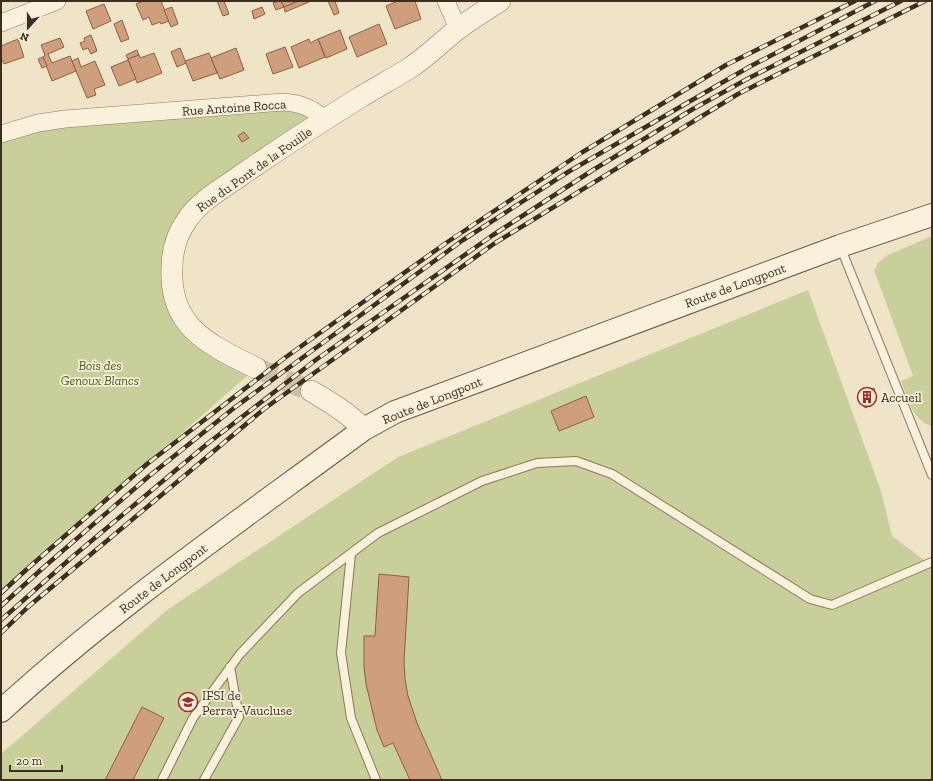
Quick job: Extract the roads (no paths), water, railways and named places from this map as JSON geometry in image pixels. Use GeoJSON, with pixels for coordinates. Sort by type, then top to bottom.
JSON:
{"type":"FeatureCollection","features":[{"type":"Feature","properties":{"kind":"main road","name":"Route de Longpont"},"geometry":{"type":"LineString","coordinates":[[1,711],[22,691],[140,594],[364,429],[395,412],[840,246],[932,215]]}},
{"type":"Feature","properties":{"kind":"street"},"geometry":{"type":"LineString","coordinates":[[1,23],[57,1]]}},
{"type":"Feature","properties":{"kind":"street"},"geometry":{"type":"LineString","coordinates":[[446,1],[458,29]]}},
{"type":"Feature","properties":{"kind":"street"},"geometry":{"type":"LineString","coordinates":[[325,119],[409,68],[458,29],[500,1]]}},
{"type":"Feature","properties":{"kind":"street","name":"Rue Antoine Rocca"},"geometry":{"type":"LineString","coordinates":[[1,134],[38,123],[65,119],[283,102],[307,107],[317,112],[325,119]]}},
{"type":"Feature","properties":{"kind":"street","name":"Rue du Pont de la Fouille"},"geometry":{"type":"LineString","coordinates":[[256,368],[215,347],[203,339],[191,328],[183,317],[178,308],[173,291],[171,276],[174,248],[179,233],[187,219],[198,207],[325,119]]}},
{"type":"Feature","properties":{"kind":"street"},"geometry":{"type":"LineString","coordinates":[[311,391],[354,419],[364,429]]}},
{"type":"Feature","properties":{"kind":"lane"},"geometry":{"type":"LineString","coordinates":[[840,246],[930,464],[932,475]]}},
{"type":"Feature","properties":{"kind":"lane"},"geometry":{"type":"LineString","coordinates":[[162,780],[193,718],[230,667],[240,654],[298,594],[378,533],[482,481],[537,463],[576,461],[612,474],[810,599],[832,605],[932,562]]}},
{"type":"Feature","properties":{"kind":"lane"},"geometry":{"type":"LineString","coordinates":[[351,554],[341,653],[351,718],[376,780]]}},
{"type":"Feature","properties":{"kind":"lane"},"geometry":{"type":"LineString","coordinates":[[204,780],[239,717],[230,667]]}},
{"type":"Feature","properties":{"kind":"tunnel"},"geometry":{"type":"LineString","coordinates":[[256,368],[311,391]]}},
{"type":"Feature","properties":{"kind":"railway"},"geometry":{"type":"LineString","coordinates":[[1,593],[147,464],[286,357],[446,243],[581,153],[726,65],[855,1]]}},
{"type":"Feature","properties":{"kind":"railway"},"geometry":{"type":"LineString","coordinates":[[1,606],[148,477],[234,408],[463,240],[568,172],[749,67],[875,1]]}},
{"type":"Feature","properties":{"kind":"railway"},"geometry":{"type":"LineString","coordinates":[[1,620],[71,558],[207,444],[317,359],[493,235],[593,170],[693,109],[749,78],[901,1]]}},
{"type":"Feature","properties":{"kind":"railway"},"geometry":{"type":"LineString","coordinates":[[1,633],[28,607],[264,409],[495,243],[738,94],[925,1]]}},
{"type":"Feature","properties":{"kind":"place","name":"Accueil"},"geometry":{"type":"Point","coordinates":[867,397]}},
{"type":"Feature","properties":{"kind":"place","name":"IFSI de Perray-Vaucluse"},"geometry":{"type":"Point","coordinates":[188,702]}},
{"type":"Feature","properties":{"kind":"park label","name":"Bois des Genoux Blancs"},"geometry":{"type":"Point","coordinates":[100,372]}}]}
